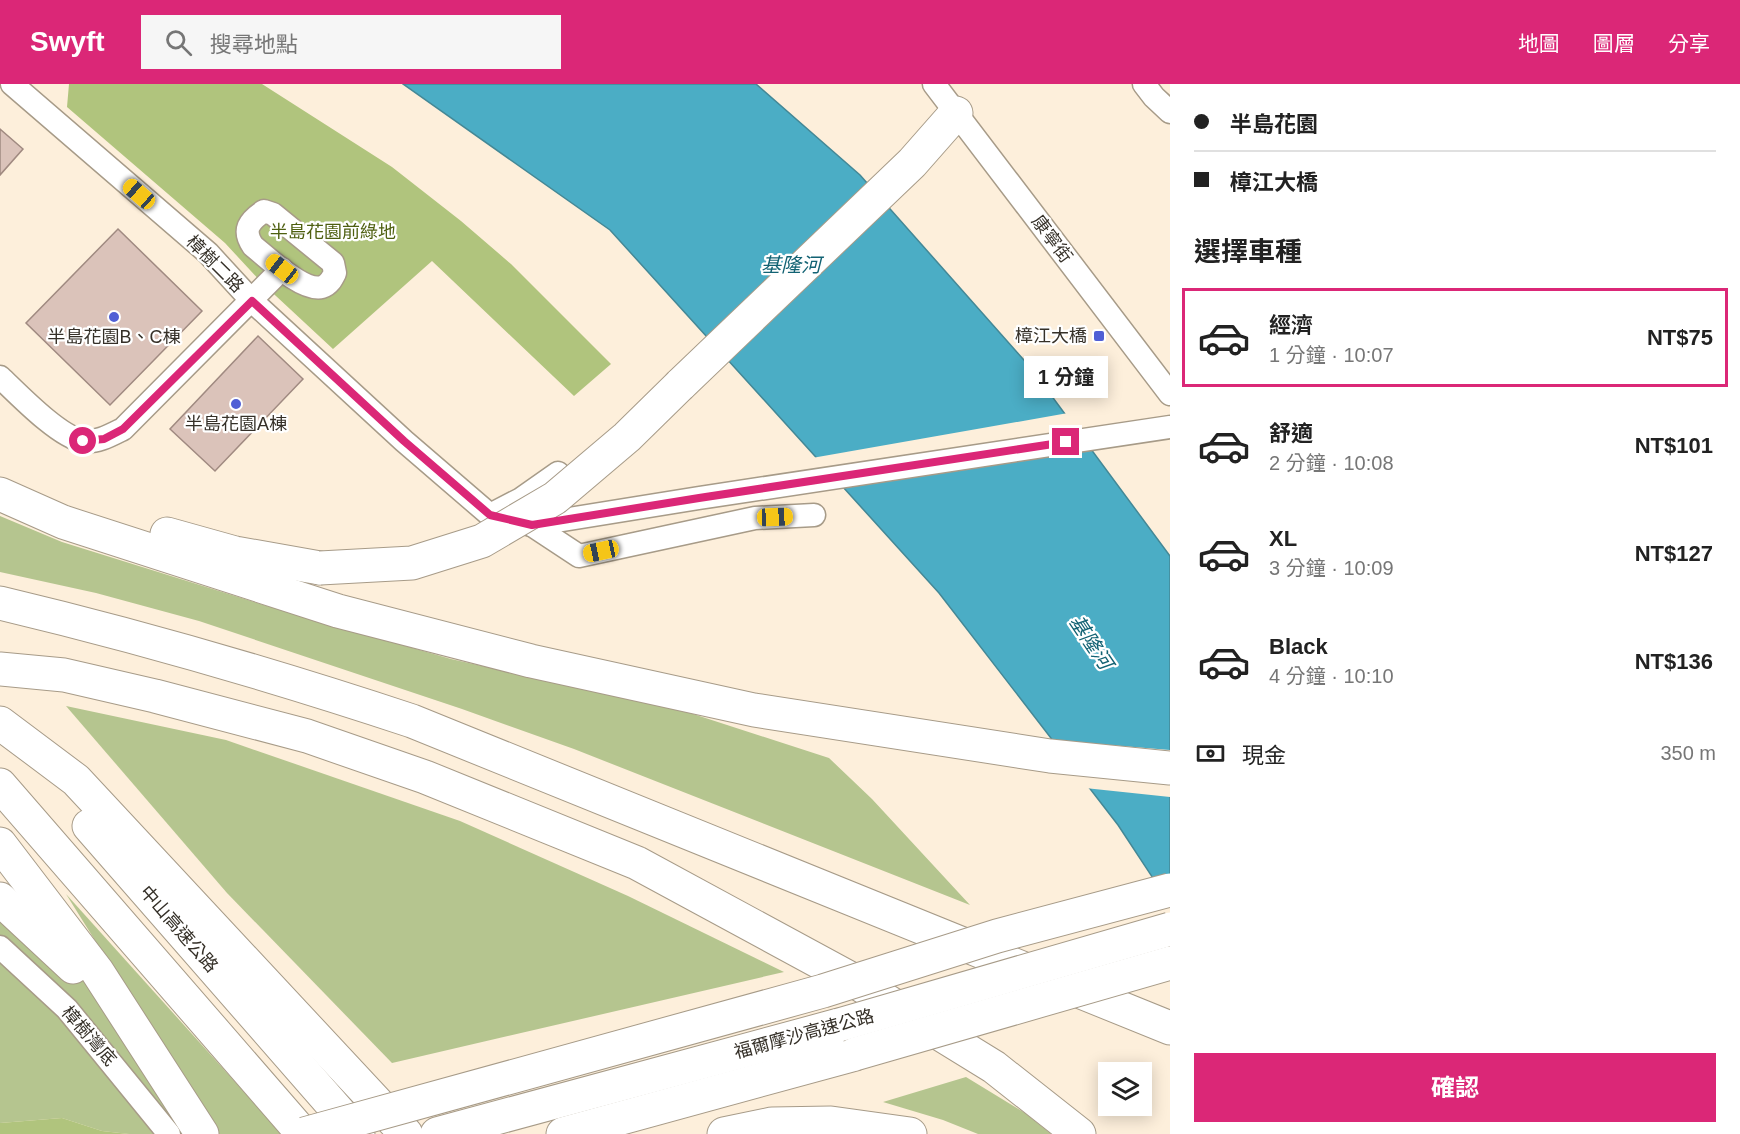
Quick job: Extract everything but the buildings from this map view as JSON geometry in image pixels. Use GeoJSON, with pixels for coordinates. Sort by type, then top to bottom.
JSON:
{"type":"FeatureCollection","features":[{"type":"Feature","properties":{"kind":"highway"},"geometry":{"type":"LineString","coordinates":[[63,522],[133,525],[236,553],[320,568],[412,563],[482,541],[555,498],[627,437],[912,163],[956,113]]}},
{"type":"Feature","properties":{"kind":"highway"},"geometry":{"type":"LineString","coordinates":[[0,494],[63,522],[338,611],[531,661],[754,710],[1050,756],[1170,768]]}},
{"type":"Feature","properties":{"kind":"highway"},"geometry":{"type":"LineString","coordinates":[[0,603],[168,646],[292,681],[412,721],[1170,1028]]}},
{"type":"Feature","properties":{"kind":"highway"},"geometry":{"type":"LineString","coordinates":[[0,669],[64,675],[307,736],[425,777],[637,863],[851,979],[994,1067],[1078,1134]]}},
{"type":"Feature","properties":{"kind":"highway"},"geometry":{"type":"LineString","coordinates":[[0,723],[76,780],[406,1134]]}},
{"type":"Feature","properties":{"kind":"highway","name":"中山高速公路"},"geometry":{"type":"LineString","coordinates":[[0,723],[358,1134]]}},
{"type":"Feature","properties":{"kind":"highway"},"geometry":{"type":"LineString","coordinates":[[0,785],[303,1134],[812,994],[997,936],[1170,890]]}},
{"type":"Feature","properties":{"kind":"highway"},"geometry":{"type":"LineString","coordinates":[[0,844],[97,971],[202,1134]]}},
{"type":"Feature","properties":{"kind":"highway"},"geometry":{"type":"LineString","coordinates":[[0,899],[68,960],[174,1090]]}},
{"type":"Feature","properties":{"kind":"highway","name":"福爾摩沙高速公路"},"geometry":{"type":"LineString","coordinates":[[437,1134],[839,1025],[1170,929]]}},
{"type":"Feature","properties":{"kind":"highway","name":"福爾摩沙高速公路"},"geometry":{"type":"LineString","coordinates":[[563,1134],[866,1051],[1170,963]]}},
{"type":"Feature","properties":{"kind":"highway"},"geometry":{"type":"LineString","coordinates":[[724,1134],[772,1124],[831,1123],[910,1134]]}},
{"type":"Feature","properties":{"kind":"street","name":"樟樹二路"},"geometry":{"type":"LineString","coordinates":[[12,84],[208,253],[252,301],[404,441],[490,515],[532,525],[567,521],[699,498],[1164,428]]}},
{"type":"Feature","properties":{"kind":"street","name":"康寧街"},"geometry":{"type":"LineString","coordinates":[[933,84],[1170,394]]}},
{"type":"Feature","properties":{"kind":"street"},"geometry":{"type":"LineString","coordinates":[[1144,84],[1170,112]]}},
{"type":"Feature","properties":{"kind":"street"},"geometry":{"type":"LineString","coordinates":[[0,377],[51,423],[70,435],[83,441],[104,439],[123,429],[282,269]]}},
{"type":"Feature","properties":{"kind":"street"},"geometry":{"type":"LineString","coordinates":[[490,515],[521,499],[558,473]]}},
{"type":"Feature","properties":{"kind":"street"},"geometry":{"type":"LineString","coordinates":[[532,525],[579,556],[755,518],[814,515]]}},
{"type":"Feature","properties":{"kind":"street","name":"樟樹灣底"},"geometry":{"type":"LineString","coordinates":[[0,947],[67,1010],[169,1134]]}},
{"type":"Feature","properties":{"kind":"green space","name":"半島花園前綠地"},"geometry":{"type":"Polygon","coordinates":[[[69,84],[262,84],[392,167],[461,221],[511,264],[611,364],[574,396],[432,261],[333,349],[262,283],[225,243],[67,107],[69,84]]]}},
{"type":"Feature","properties":{"kind":"green space"},"geometry":{"type":"Polygon","coordinates":[[[0,516],[62,542],[267,606],[451,659],[687,712],[829,758],[872,799],[970,905],[574,749],[462,709],[199,621],[96,593],[0,572],[0,516]]]}},
{"type":"Feature","properties":{"kind":"green space"},"geometry":{"type":"Polygon","coordinates":[[[66,706],[226,740],[460,821],[628,896],[784,972],[392,1063],[227,893],[66,706]]]}},
{"type":"Feature","properties":{"kind":"green space"},"geometry":{"type":"Polygon","coordinates":[[[66,894],[255,1104],[281,1134],[216,1134],[66,894]]]}},
{"type":"Feature","properties":{"kind":"green space"},"geometry":{"type":"Polygon","coordinates":[[[0,899],[68,960],[202,1134],[129,1134],[102,1131],[62,1118],[0,1123],[0,899]]]}},
{"type":"Feature","properties":{"kind":"green space"},"geometry":{"type":"Polygon","coordinates":[[[966,1077],[1025,1113],[1051,1134],[978,1134],[943,1120],[883,1102],[966,1077]]]}},
{"type":"Feature","properties":{"kind":"green space"},"geometry":{"type":"Polygon","coordinates":[[[62,1118],[102,1131],[129,1134],[0,1134],[0,1123],[62,1118]]]}},
{"type":"Feature","properties":{"kind":"water","name":"基隆河"},"geometry":{"type":"Polygon","coordinates":[[[403,84],[756,84],[860,175],[1031,368],[1170,556],[1170,904],[1118,825],[939,593],[610,230],[403,84]]]}},
{"type":"Feature","properties":{"kind":"pier"},"geometry":{"type":"Polygon","coordinates":[[[1068,413],[1093,447],[839,487],[812,458],[1068,413]]]}},
{"type":"Feature","properties":{"kind":"pier"},"geometry":{"type":"Polygon","coordinates":[[[1049,740],[1170,750],[1170,797],[1085,788],[1049,740]]]}},
{"type":"Feature","properties":{"kind":"place","name":"半島花園B、C棟"},"geometry":{"type":"Point","coordinates":[114,317]}},
{"type":"Feature","properties":{"kind":"place","name":"樟江大橋"},"geometry":{"type":"Point","coordinates":[1099,336]}},
{"type":"Feature","properties":{"kind":"place","name":"半島花園A棟"},"geometry":{"type":"Point","coordinates":[236,404]}},
{"type":"Feature","properties":{"kind":"route"},"geometry":{"type":"LineString","coordinates":[[83,441],[104,439],[123,429],[252,301],[404,441],[490,515],[532,525],[1066,442]]}}]}
